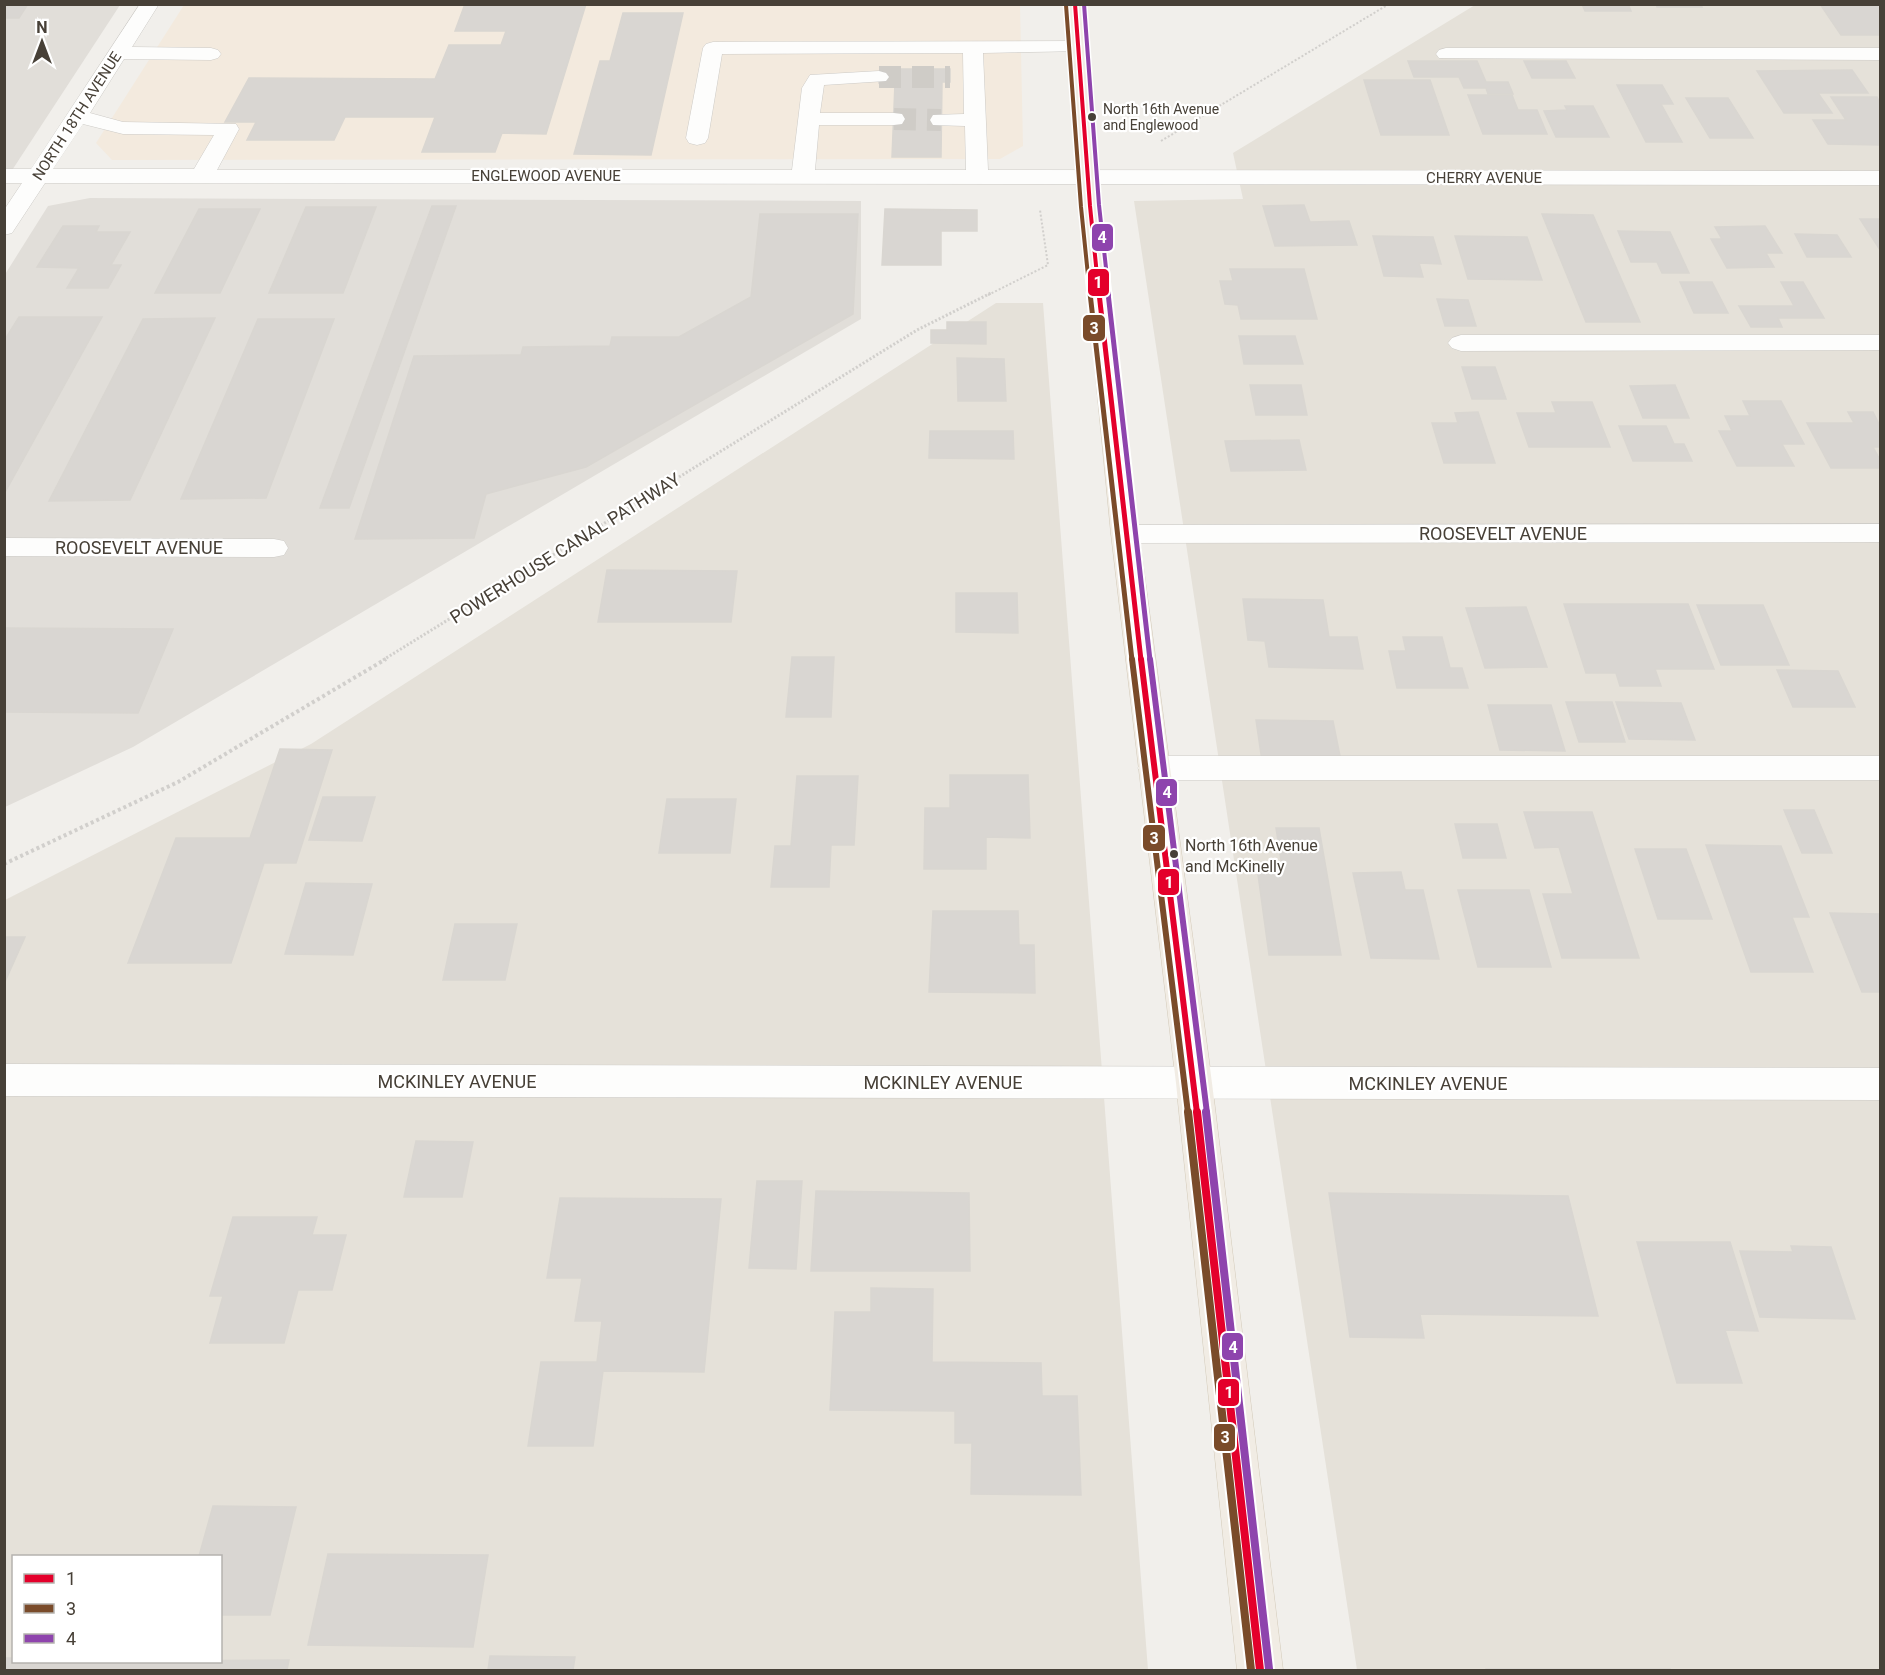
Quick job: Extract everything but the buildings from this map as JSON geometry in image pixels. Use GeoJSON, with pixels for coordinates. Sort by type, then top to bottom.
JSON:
{"type":"FeatureCollection","features":[{"type":"Feature","properties":{"kind":"main road"},"geometry":{"type":"LineString","coordinates":[[1075,4],[1088,177],[1125,534],[1194,1083],[1260,1671]]}},
{"type":"Feature","properties":{"kind":"street","name":"NORTH 18TH AVENUE"},"geometry":{"type":"LineString","coordinates":[[4,228],[150,4]]}},
{"type":"Feature","properties":{"kind":"street"},"geometry":{"type":"LineString","coordinates":[[697,138],[713,48],[1077,48]]}},
{"type":"Feature","properties":{"kind":"street"},"geometry":{"type":"LineString","coordinates":[[973,48],[977,176]]}},
{"type":"Feature","properties":{"kind":"street"},"geometry":{"type":"LineString","coordinates":[[118,53],[211,54]]}},
{"type":"Feature","properties":{"kind":"street"},"geometry":{"type":"LineString","coordinates":[[1446,54],[1881,54]]}},
{"type":"Feature","properties":{"kind":"street"},"geometry":{"type":"LineString","coordinates":[[802,176],[812,88],[817,79],[879,77]]}},
{"type":"Feature","properties":{"kind":"street"},"geometry":{"type":"LineString","coordinates":[[950,77],[975,77]]}},
{"type":"Feature","properties":{"kind":"street"},"geometry":{"type":"LineString","coordinates":[[77,116],[123,128],[228,129],[202,176]]}},
{"type":"Feature","properties":{"kind":"street"},"geometry":{"type":"LineString","coordinates":[[809,119],[894,119]]}},
{"type":"Feature","properties":{"kind":"street"},"geometry":{"type":"LineString","coordinates":[[941,120],[976,120]]}},
{"type":"Feature","properties":{"kind":"street","name":"ENGLEWOOD AVENUE"},"geometry":{"type":"LineString","coordinates":[[4,176],[1088,177]]}},
{"type":"Feature","properties":{"kind":"street","name":"CHERRY AVENUE"},"geometry":{"type":"LineString","coordinates":[[1088,177],[1881,178]]}},
{"type":"Feature","properties":{"kind":"street"},"geometry":{"type":"LineString","coordinates":[[1461,344],[1881,343]]}},
{"type":"Feature","properties":{"kind":"street","name":"ROOSEVELT AVENUE"},"geometry":{"type":"LineString","coordinates":[[1125,534],[1881,533]]}},
{"type":"Feature","properties":{"kind":"street","name":"ROOSEVELT AVENUE"},"geometry":{"type":"LineString","coordinates":[[4,547],[274,548]]}},
{"type":"Feature","properties":{"kind":"street"},"geometry":{"type":"LineString","coordinates":[[1154,768],[1881,768]]}},
{"type":"Feature","properties":{"kind":"street","name":"MCKINLEY AVENUE"},"geometry":{"type":"LineString","coordinates":[[4,1080],[1881,1084]]}},
{"type":"Feature","properties":{"kind":"path"},"geometry":{"type":"LineString","coordinates":[[1159,142],[1389,4]]}},
{"type":"Feature","properties":{"kind":"path","name":"POWERHOUSE CANAL PATHWAY"},"geometry":{"type":"LineString","coordinates":[[4,864],[178,782],[335,690],[917,330],[1048,265],[1039,204]]}},
{"type":"Feature","properties":{"kind":"shaded area"},"geometry":{"type":"Polygon","coordinates":[[[5,5],[120,5],[5,181],[5,5]]]}},
{"type":"Feature","properties":{"kind":"shaded area"},"geometry":{"type":"Polygon","coordinates":[[[184,5],[1020,5],[1023,146],[1000,159],[112,160],[96,143],[184,5]]]}},
{"type":"Feature","properties":{"kind":"shaded area"},"geometry":{"type":"Polygon","coordinates":[[[1475,5],[1880,5],[1880,1670],[1357,1670],[1134,201],[1243,199],[1233,153],[1475,5]]]}},
{"type":"Feature","properties":{"kind":"shaded area"},"geometry":{"type":"Polygon","coordinates":[[[90,198],[861,201],[861,319],[133,747],[5,807],[4,276],[48,206],[90,198]]]}},
{"type":"Feature","properties":{"kind":"shaded area"},"geometry":{"type":"Polygon","coordinates":[[[996,303],[1043,303],[1148,1670],[5,1670],[5,900],[311,744],[996,303]]]}},
{"type":"Feature","properties":{"kind":"tunnel"},"geometry":{"type":"LineString","coordinates":[[879,77],[950,77]]}},
{"type":"Feature","properties":{"kind":"tunnel"},"geometry":{"type":"LineString","coordinates":[[894,119],[941,120]]}},
{"type":"Feature","properties":{"kind":"transit line","name":"1"},"geometry":{"type":"LineString","coordinates":[[1075,4],[1090,206],[1125,534],[1194,1083],[1260,1670]]}},
{"type":"Feature","properties":{"kind":"transit line","name":"4"},"geometry":{"type":"LineString","coordinates":[[1084,4],[1099,205],[1134,533],[1203,1082],[1269,1669]]}},
{"type":"Feature","properties":{"kind":"transit line","name":"3"},"geometry":{"type":"LineString","coordinates":[[1066,5],[1081,207],[1116,535],[1185,1084],[1251,1670]]}},
{"type":"Feature","properties":{"kind":"place","name":"North 16th Avenue and Englewood"},"geometry":{"type":"Point","coordinates":[1092,117]}},
{"type":"Feature","properties":{"kind":"place","name":"North 16th Avenue and McKinelly"},"geometry":{"type":"Point","coordinates":[1174,854]}}]}
